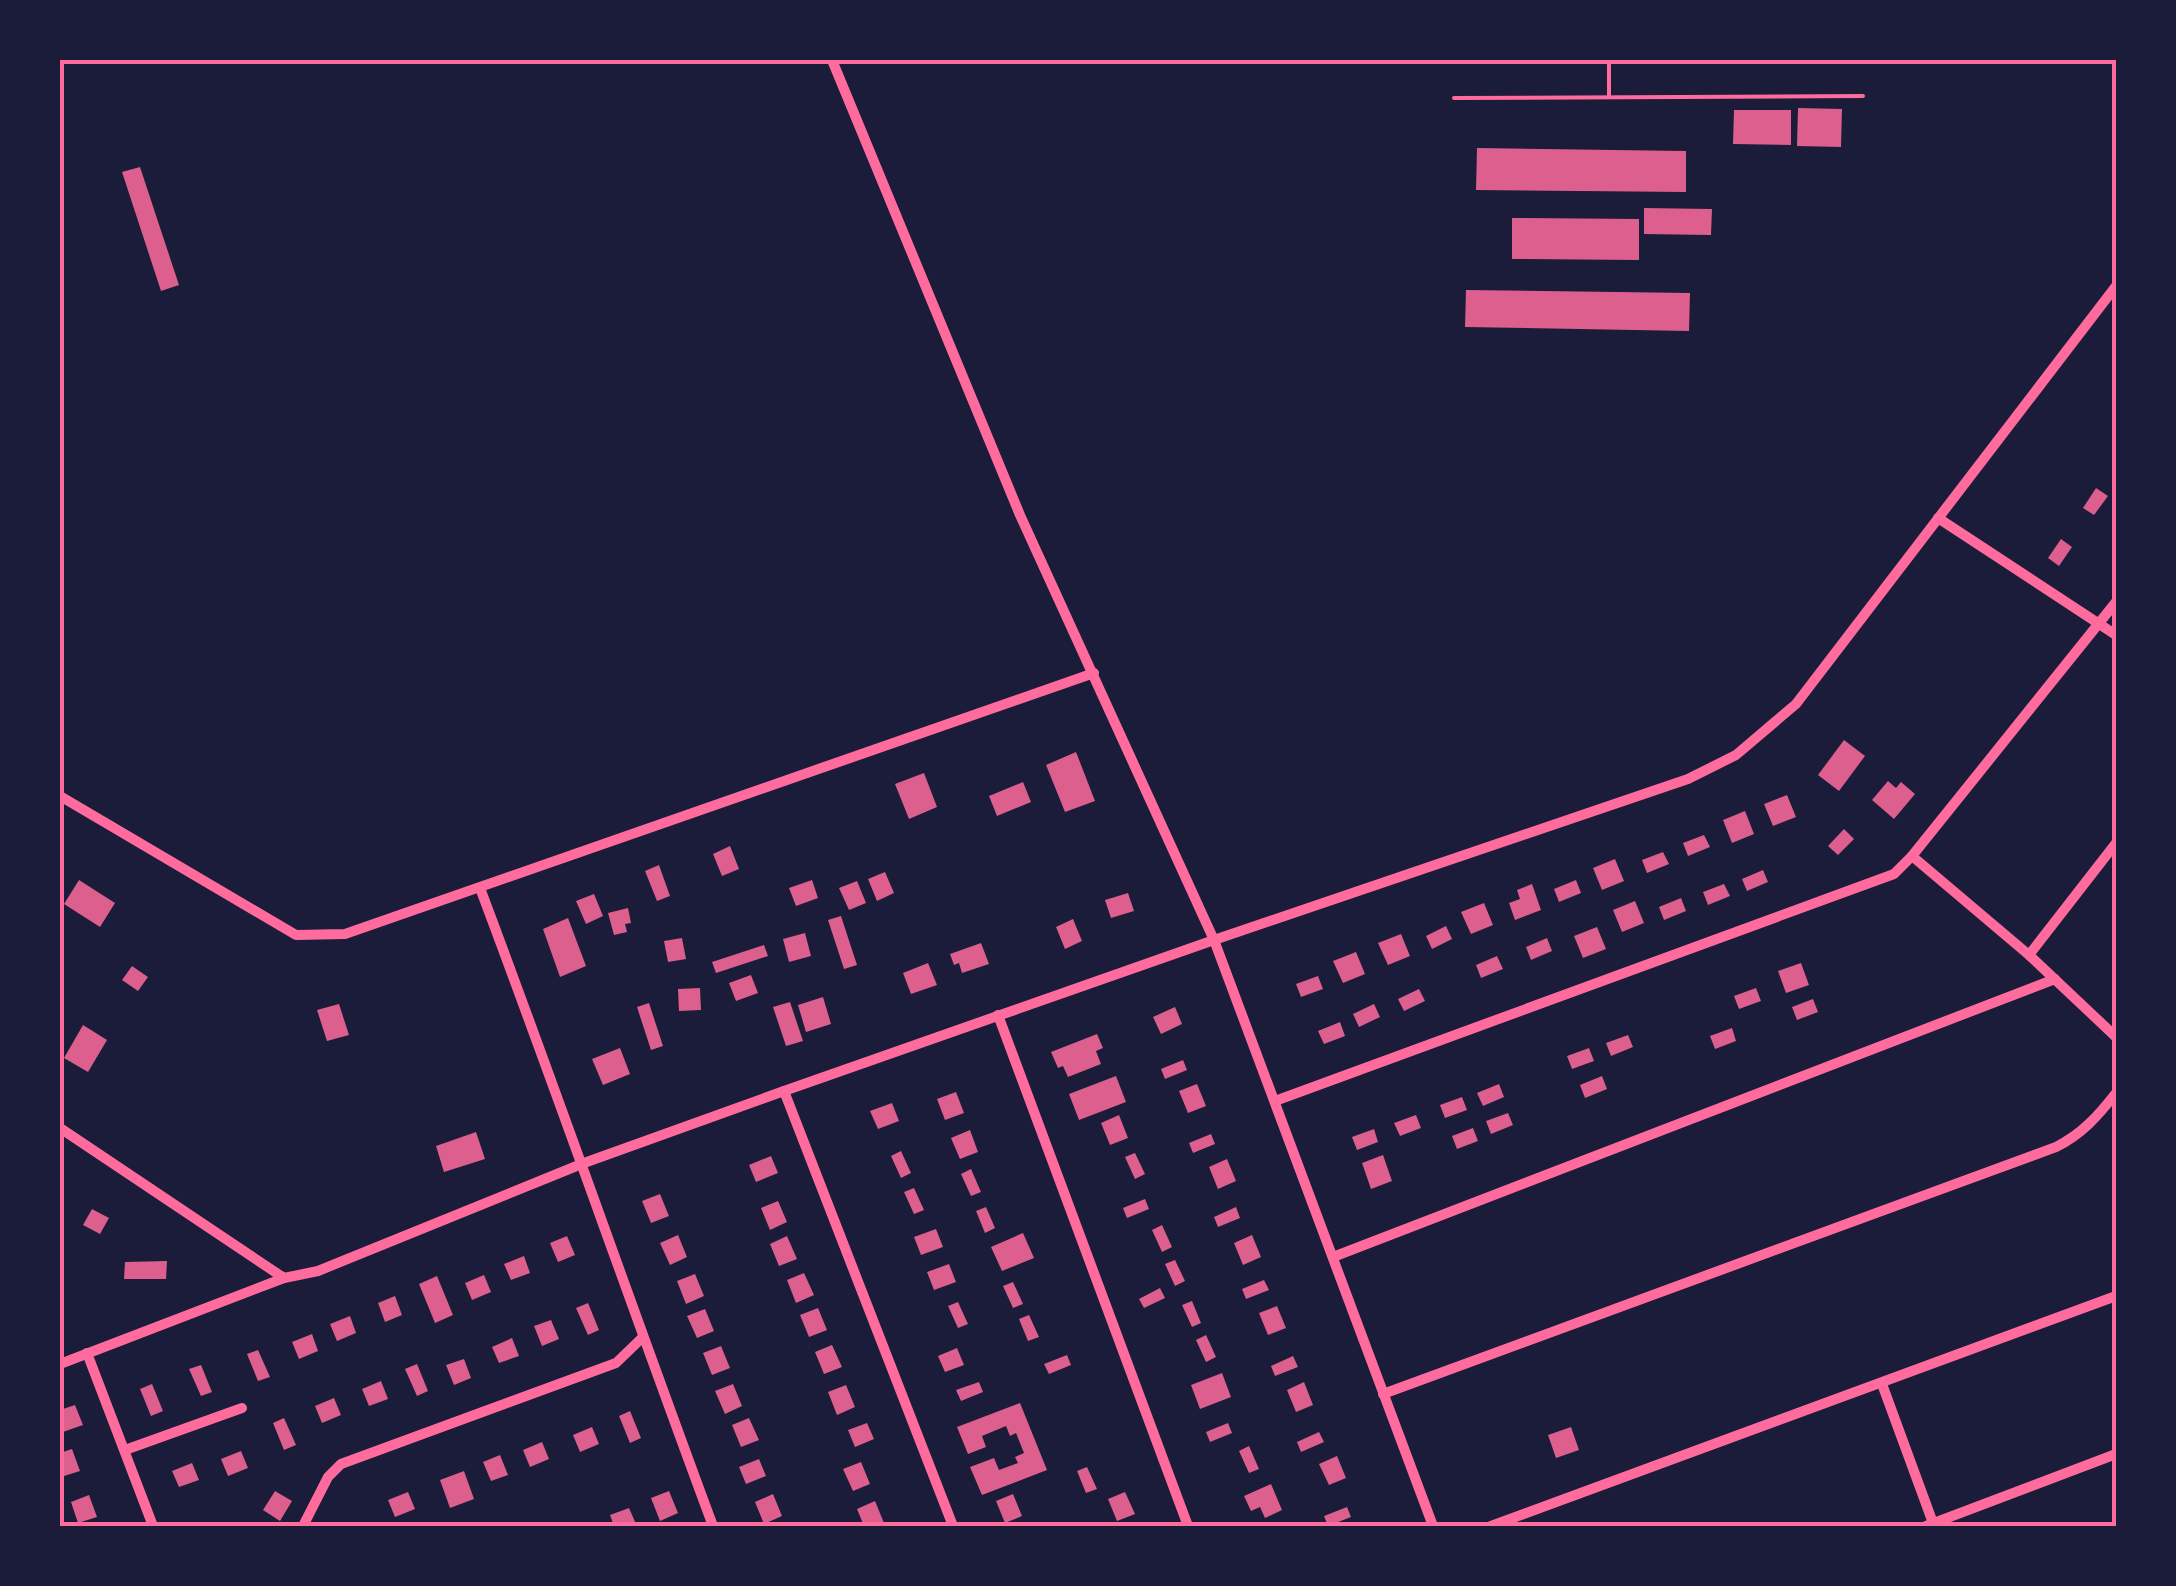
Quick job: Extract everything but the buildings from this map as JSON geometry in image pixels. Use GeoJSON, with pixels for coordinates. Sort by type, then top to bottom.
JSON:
{"type":"FeatureCollection","features":[{"type":"Feature","properties":{"kind":"street"},"geometry":{"type":"LineString","coordinates":[[832,60],[1013,498],[1214,940],[1433,1526]]}},
{"type":"Feature","properties":{"kind":"street"},"geometry":{"type":"LineString","coordinates":[[60,1364],[284,1278],[318,1271],[584,1163],[784,1090],[1688,779],[1736,756],[1796,704],[2116,286]]}},
{"type":"Feature","properties":{"kind":"street"},"geometry":{"type":"LineString","coordinates":[[1938,518],[2116,635]]}},
{"type":"Feature","properties":{"kind":"street"},"geometry":{"type":"LineString","coordinates":[[1275,1101],[1894,874],[2116,602]]}},
{"type":"Feature","properties":{"kind":"street"},"geometry":{"type":"LineString","coordinates":[[60,796],[296,935],[345,934],[1094,673]]}},
{"type":"Feature","properties":{"kind":"street"},"geometry":{"type":"LineString","coordinates":[[2029,956],[2116,843]]}},
{"type":"Feature","properties":{"kind":"street"},"geometry":{"type":"LineString","coordinates":[[1912,856],[2116,1036]]}},
{"type":"Feature","properties":{"kind":"street"},"geometry":{"type":"LineString","coordinates":[[480,888],[584,1163],[713,1526]]}},
{"type":"Feature","properties":{"kind":"street"},"geometry":{"type":"LineString","coordinates":[[1333,1257],[2054,979]]}},
{"type":"Feature","properties":{"kind":"street"},"geometry":{"type":"LineString","coordinates":[[998,1015],[1188,1526]]}},
{"type":"Feature","properties":{"kind":"street"},"geometry":{"type":"LineString","coordinates":[[784,1090],[952,1526]]}},
{"type":"Feature","properties":{"kind":"street"},"geometry":{"type":"LineString","coordinates":[[1383,1394],[2056,1147],[2096,1119],[2116,1093]]}},
{"type":"Feature","properties":{"kind":"street"},"geometry":{"type":"LineString","coordinates":[[60,1128],[284,1278]]}},
{"type":"Feature","properties":{"kind":"street"},"geometry":{"type":"LineString","coordinates":[[1491,1526],[2116,1296]]}},
{"type":"Feature","properties":{"kind":"street"},"geometry":{"type":"LineString","coordinates":[[303,1526],[328,1477],[341,1464],[616,1362],[643,1337]]}},
{"type":"Feature","properties":{"kind":"street"},"geometry":{"type":"LineString","coordinates":[[87,1353],[153,1526]]}},
{"type":"Feature","properties":{"kind":"street"},"geometry":{"type":"LineString","coordinates":[[1882,1384],[1930,1525],[2116,1454]]}},
{"type":"Feature","properties":{"kind":"street"},"geometry":{"type":"LineString","coordinates":[[125,1450],[242,1408]]}},
{"type":"Feature","properties":{"kind":"path"},"geometry":{"type":"LineString","coordinates":[[1609,97],[1610,60]]}},
{"type":"Feature","properties":{"kind":"path"},"geometry":{"type":"LineString","coordinates":[[1454,98],[1863,96]]}}]}
